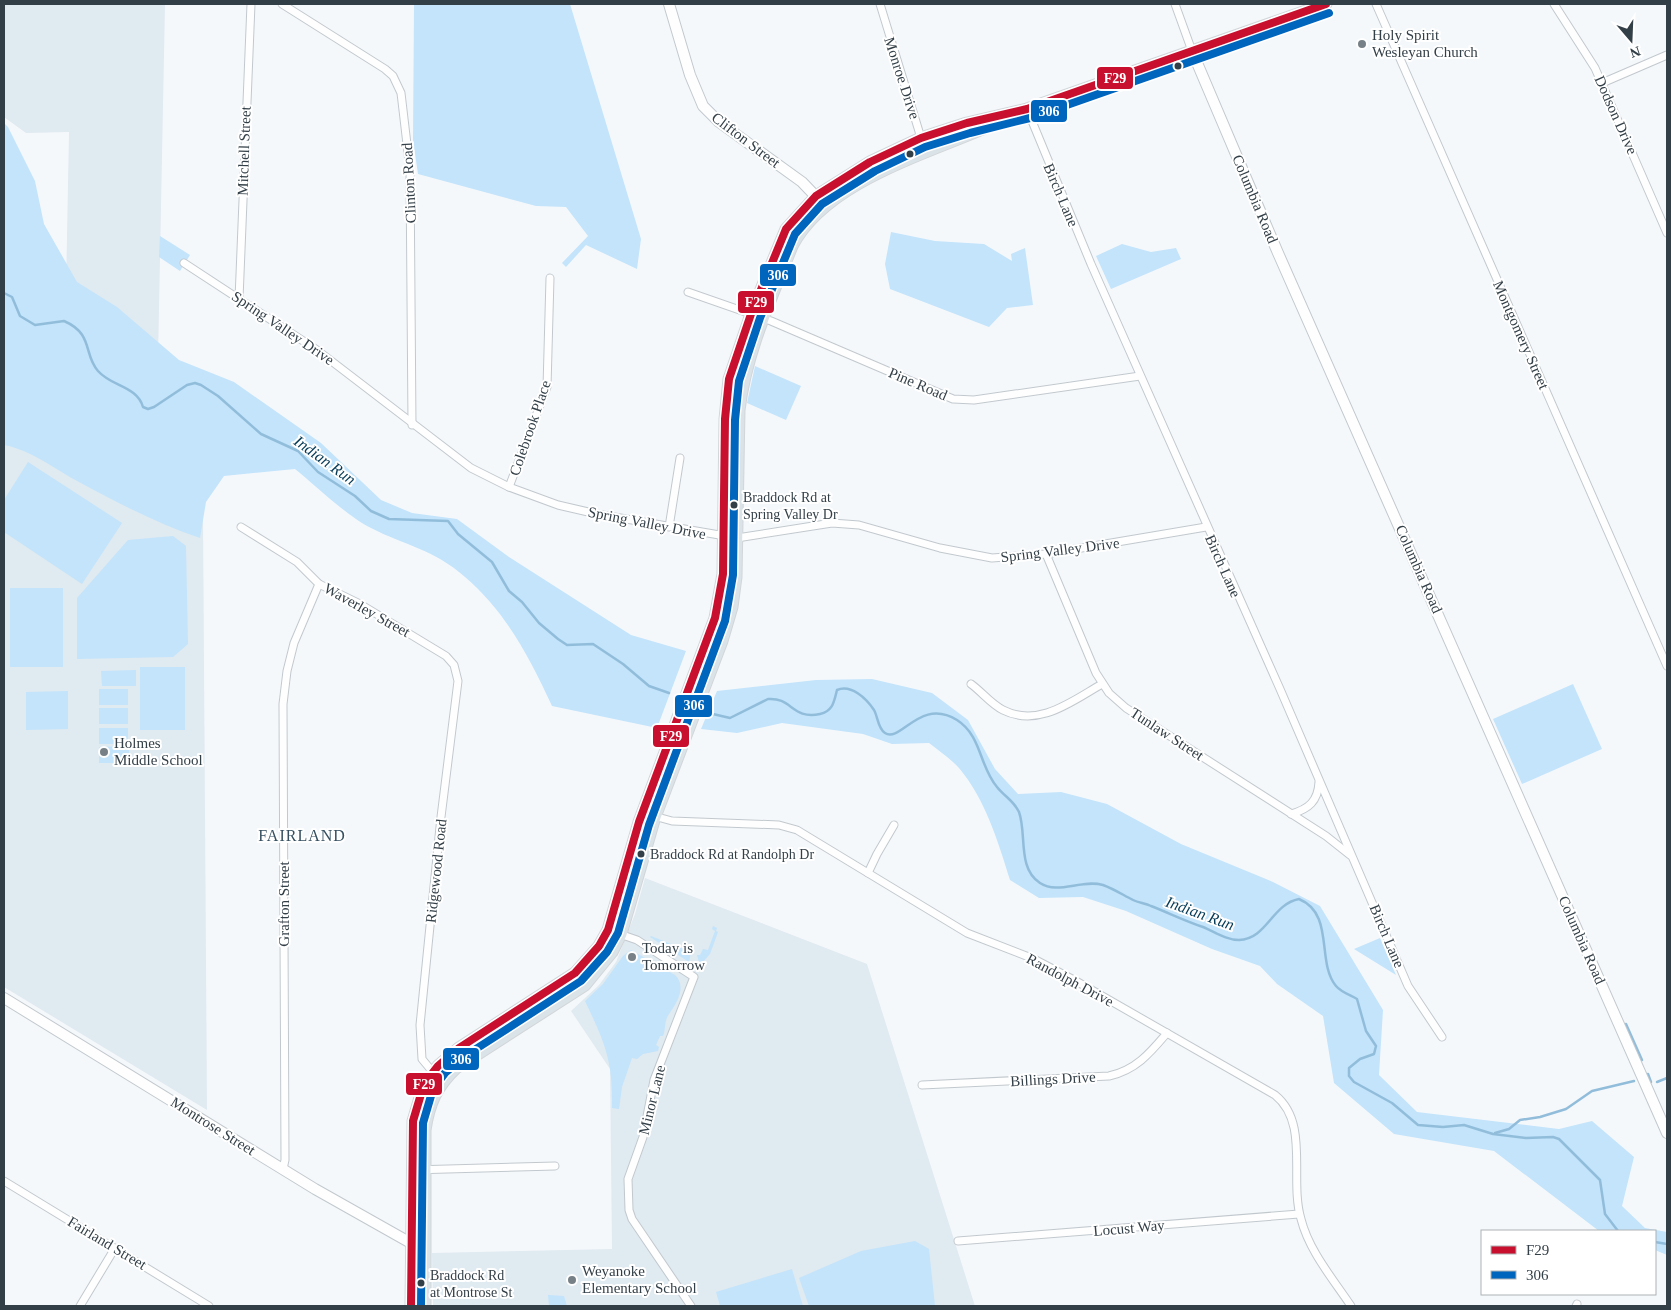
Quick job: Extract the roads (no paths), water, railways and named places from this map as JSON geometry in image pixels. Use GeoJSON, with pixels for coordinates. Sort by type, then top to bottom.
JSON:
{"type":"FeatureCollection","features":[{"type":"Feature","properties":{"kind":"main road"},"geometry":{"type":"LineString","coordinates":[[425,1306],[427,1115],[434,1093],[441,1082],[456,1068],[585,985],[612,952],[621,934],[655,817],[728,624],[735,590],[739,410],[742,388],[750,354],[799,232],[824,206],[891,166],[925,151],[986,128],[1027,109],[1326,4]]}},
{"type":"Feature","properties":{"kind":"main road"},"geometry":{"type":"LineString","coordinates":[[411,1306],[413,1121],[424,1084],[432,1072],[459,1048],[575,973],[599,946],[608,930],[643,813],[715,618],[723,574],[727,398],[735,358],[786,229],[816,196],[870,162],[921,138],[967,123],[1027,109]]}},
{"type":"Feature","properties":{"kind":"street","name":"Mitchell Street"},"geometry":{"type":"LineString","coordinates":[[239,299],[251,4]]}},
{"type":"Feature","properties":{"kind":"street","name":"Clinton Road"},"geometry":{"type":"LineString","coordinates":[[282,4],[385,69],[393,76],[402,93],[410,170],[412,425]]}},
{"type":"Feature","properties":{"kind":"street","name":"Clifton Street"},"geometry":{"type":"LineString","coordinates":[[669,4],[690,75],[704,106],[719,122],[779,164],[816,196],[824,206]]}},
{"type":"Feature","properties":{"kind":"street","name":"Monroe Drive"},"geometry":{"type":"LineString","coordinates":[[880,4],[925,151]]}},
{"type":"Feature","properties":{"kind":"street","name":"Columbia Road"},"geometry":{"type":"LineString","coordinates":[[1175,4],[1192,51],[1278,253],[1667,1133]]}},
{"type":"Feature","properties":{"kind":"street","name":"Montgomery Street"},"geometry":{"type":"LineString","coordinates":[[1376,4],[1667,666]]}},
{"type":"Feature","properties":{"kind":"street","name":"Dodson Drive"},"geometry":{"type":"LineString","coordinates":[[1554,4],[1602,82],[1665,223],[1667,233]]}},
{"type":"Feature","properties":{"kind":"street"},"geometry":{"type":"LineString","coordinates":[[1602,82],[1667,55]]}},
{"type":"Feature","properties":{"kind":"street","name":"Birch Lane"},"geometry":{"type":"LineString","coordinates":[[1027,109],[1064,203],[1354,859],[1408,986],[1442,1037]]}},
{"type":"Feature","properties":{"kind":"street","name":"Spring Valley Drive"},"geometry":{"type":"LineString","coordinates":[[184,264],[348,372],[412,425],[471,468],[509,487],[558,505],[669,527],[737,538],[812,526],[848,523],[880,529],[975,556],[1005,558],[1046,554],[1206,527]]}},
{"type":"Feature","properties":{"kind":"street","name":"Colebrook Place"},"geometry":{"type":"LineString","coordinates":[[509,487],[547,387],[549,372],[550,278]]}},
{"type":"Feature","properties":{"kind":"street","name":"Pine Road"},"geometry":{"type":"LineString","coordinates":[[688,292],[764,318],[953,399],[974,400],[1140,376]]}},
{"type":"Feature","properties":{"kind":"street"},"geometry":{"type":"LineString","coordinates":[[669,527],[680,458]]}},
{"type":"Feature","properties":{"kind":"street","name":"Waverley Street"},"geometry":{"type":"LineString","coordinates":[[241,527],[298,562],[319,584],[360,604],[446,656]]}},
{"type":"Feature","properties":{"kind":"street","name":"Tunlaw Street"},"geometry":{"type":"LineString","coordinates":[[1046,554],[1086,653],[1102,684],[1126,708],[1326,836],[1354,859]]}},
{"type":"Feature","properties":{"kind":"street","name":"Grafton Street"},"geometry":{"type":"LineString","coordinates":[[283,1169],[285,1160],[283,704],[287,671],[294,643],[319,584]]}},
{"type":"Feature","properties":{"kind":"street","name":"Ridgewood Road"},"geometry":{"type":"LineString","coordinates":[[441,1082],[420,1053],[420,1025],[441,817],[458,681],[454,666],[446,656]]}},
{"type":"Feature","properties":{"kind":"street"},"geometry":{"type":"LineString","coordinates":[[971,684],[1003,710],[1028,718],[1051,712],[1102,684]]}},
{"type":"Feature","properties":{"kind":"street"},"geometry":{"type":"LineString","coordinates":[[1291,814],[1308,808],[1313,803],[1318,791],[1319,780]]}},
{"type":"Feature","properties":{"kind":"street","name":"Randolph Drive"},"geometry":{"type":"LineString","coordinates":[[643,813],[688,823],[766,824],[790,828],[814,839],[967,932],[1034,959],[1267,1089],[1288,1107],[1295,1132],[1299,1214],[1312,1245],[1351,1306]]}},
{"type":"Feature","properties":{"kind":"street"},"geometry":{"type":"LineString","coordinates":[[868,873],[894,826]]}},
{"type":"Feature","properties":{"kind":"street","name":"Minor Lane"},"geometry":{"type":"LineString","coordinates":[[608,930],[637,940],[694,977],[654,1080],[641,1142],[627,1187],[630,1195],[629,1210],[632,1219],[691,1306]]}},
{"type":"Feature","properties":{"kind":"street","name":"Montrose Street"},"geometry":{"type":"LineString","coordinates":[[4,998],[283,1169],[425,1251]]}},
{"type":"Feature","properties":{"kind":"street","name":"Billings Drive"},"geometry":{"type":"LineString","coordinates":[[922,1085],[1109,1076],[1122,1073],[1142,1061],[1167,1033]]}},
{"type":"Feature","properties":{"kind":"street"},"geometry":{"type":"LineString","coordinates":[[412,1170],[555,1166]]}},
{"type":"Feature","properties":{"kind":"street","name":"Fairland Street"},"geometry":{"type":"LineString","coordinates":[[4,1181],[209,1306]]}},
{"type":"Feature","properties":{"kind":"street","name":"Locust Way"},"geometry":{"type":"LineString","coordinates":[[958,1241],[1299,1214]]}},
{"type":"Feature","properties":{"kind":"street"},"geometry":{"type":"LineString","coordinates":[[80,1306],[115,1248]]}},
{"type":"Feature","properties":{"kind":"waterway","name":"Indian Run"},"geometry":{"type":"LineString","coordinates":[[4,293],[12,297],[20,316],[35,325],[64,321],[73,326],[84,338],[93,365],[98,371],[130,391],[140,400],[143,407],[148,409],[154,407],[187,385],[195,383],[201,385],[218,396],[261,434],[298,451],[318,472],[355,496],[371,511],[389,519],[448,521],[458,534],[492,562],[509,591],[522,602],[539,623],[558,639],[567,645],[593,644],[623,664],[649,686],[669,693]]}},
{"type":"Feature","properties":{"kind":"waterway","name":"Indian Run"},"geometry":{"type":"LineString","coordinates":[[713,714],[730,718],[768,699],[782,701],[803,714],[820,714],[828,711],[834,702],[837,690],[842,689],[858,693],[867,701],[874,710],[879,726],[885,733],[898,732],[922,717],[932,714],[944,714],[957,720],[971,734],[991,779],[1017,808],[1021,821],[1025,860],[1033,877],[1040,883],[1054,888],[1086,884],[1103,885],[1135,901],[1234,940],[1249,938],[1256,934],[1282,907],[1299,899],[1310,906],[1317,916],[1324,939],[1330,976],[1338,988],[1357,999],[1366,1031],[1376,1046],[1374,1054],[1360,1059],[1349,1068],[1349,1076],[1354,1082],[1392,1103],[1418,1125],[1443,1127],[1464,1125],[1493,1134],[1526,1138],[1553,1137],[1559,1139],[1600,1180],[1605,1214],[1617,1230]]}},
{"type":"Feature","properties":{"kind":"waterway"},"geometry":{"type":"LineString","coordinates":[[1626,1024],[1642,1060]]}},
{"type":"Feature","properties":{"kind":"waterway"},"geometry":{"type":"LineString","coordinates":[[1648,1074],[1651,1082]]}},
{"type":"Feature","properties":{"kind":"waterway"},"geometry":{"type":"LineString","coordinates":[[1657,1082],[1667,1078]]}},
{"type":"Feature","properties":{"kind":"waterway"},"geometry":{"type":"LineString","coordinates":[[1495,1133],[1509,1129],[1520,1120],[1540,1117],[1566,1109],[1592,1091],[1634,1081]]}},
{"type":"Feature","properties":{"kind":"waterway","name":"Indian Run"},"geometry":{"type":"LineString","coordinates":[[1656,1242],[1667,1244]]}},
{"type":"Feature","properties":{"kind":"place","name":"Holy Spirit Wesleyan Church"},"geometry":{"type":"Point","coordinates":[1362,44]}},
{"type":"Feature","properties":{"kind":"place","name":"Braddock Rd at Spring Valley Dr"},"geometry":{"type":"Point","coordinates":[734,505]}},
{"type":"Feature","properties":{"kind":"place","name":"Holmes Middle School"},"geometry":{"type":"Point","coordinates":[104,752]}},
{"type":"Feature","properties":{"kind":"place","name":"Braddock Rd at Randolph Dr"},"geometry":{"type":"Point","coordinates":[641,854]}},
{"type":"Feature","properties":{"kind":"place","name":"Today is Tomorrow"},"geometry":{"type":"Point","coordinates":[632,957]}},
{"type":"Feature","properties":{"kind":"place","name":"Weyanoke Elementary School"},"geometry":{"type":"Point","coordinates":[572,1280]}},
{"type":"Feature","properties":{"kind":"place","name":"Braddock Rd at Montrose St"},"geometry":{"type":"Point","coordinates":[421,1283]}},
{"type":"Feature","properties":{"kind":"district","name":"FAIRLAND"},"geometry":{"type":"Point","coordinates":[302,835]}}]}
